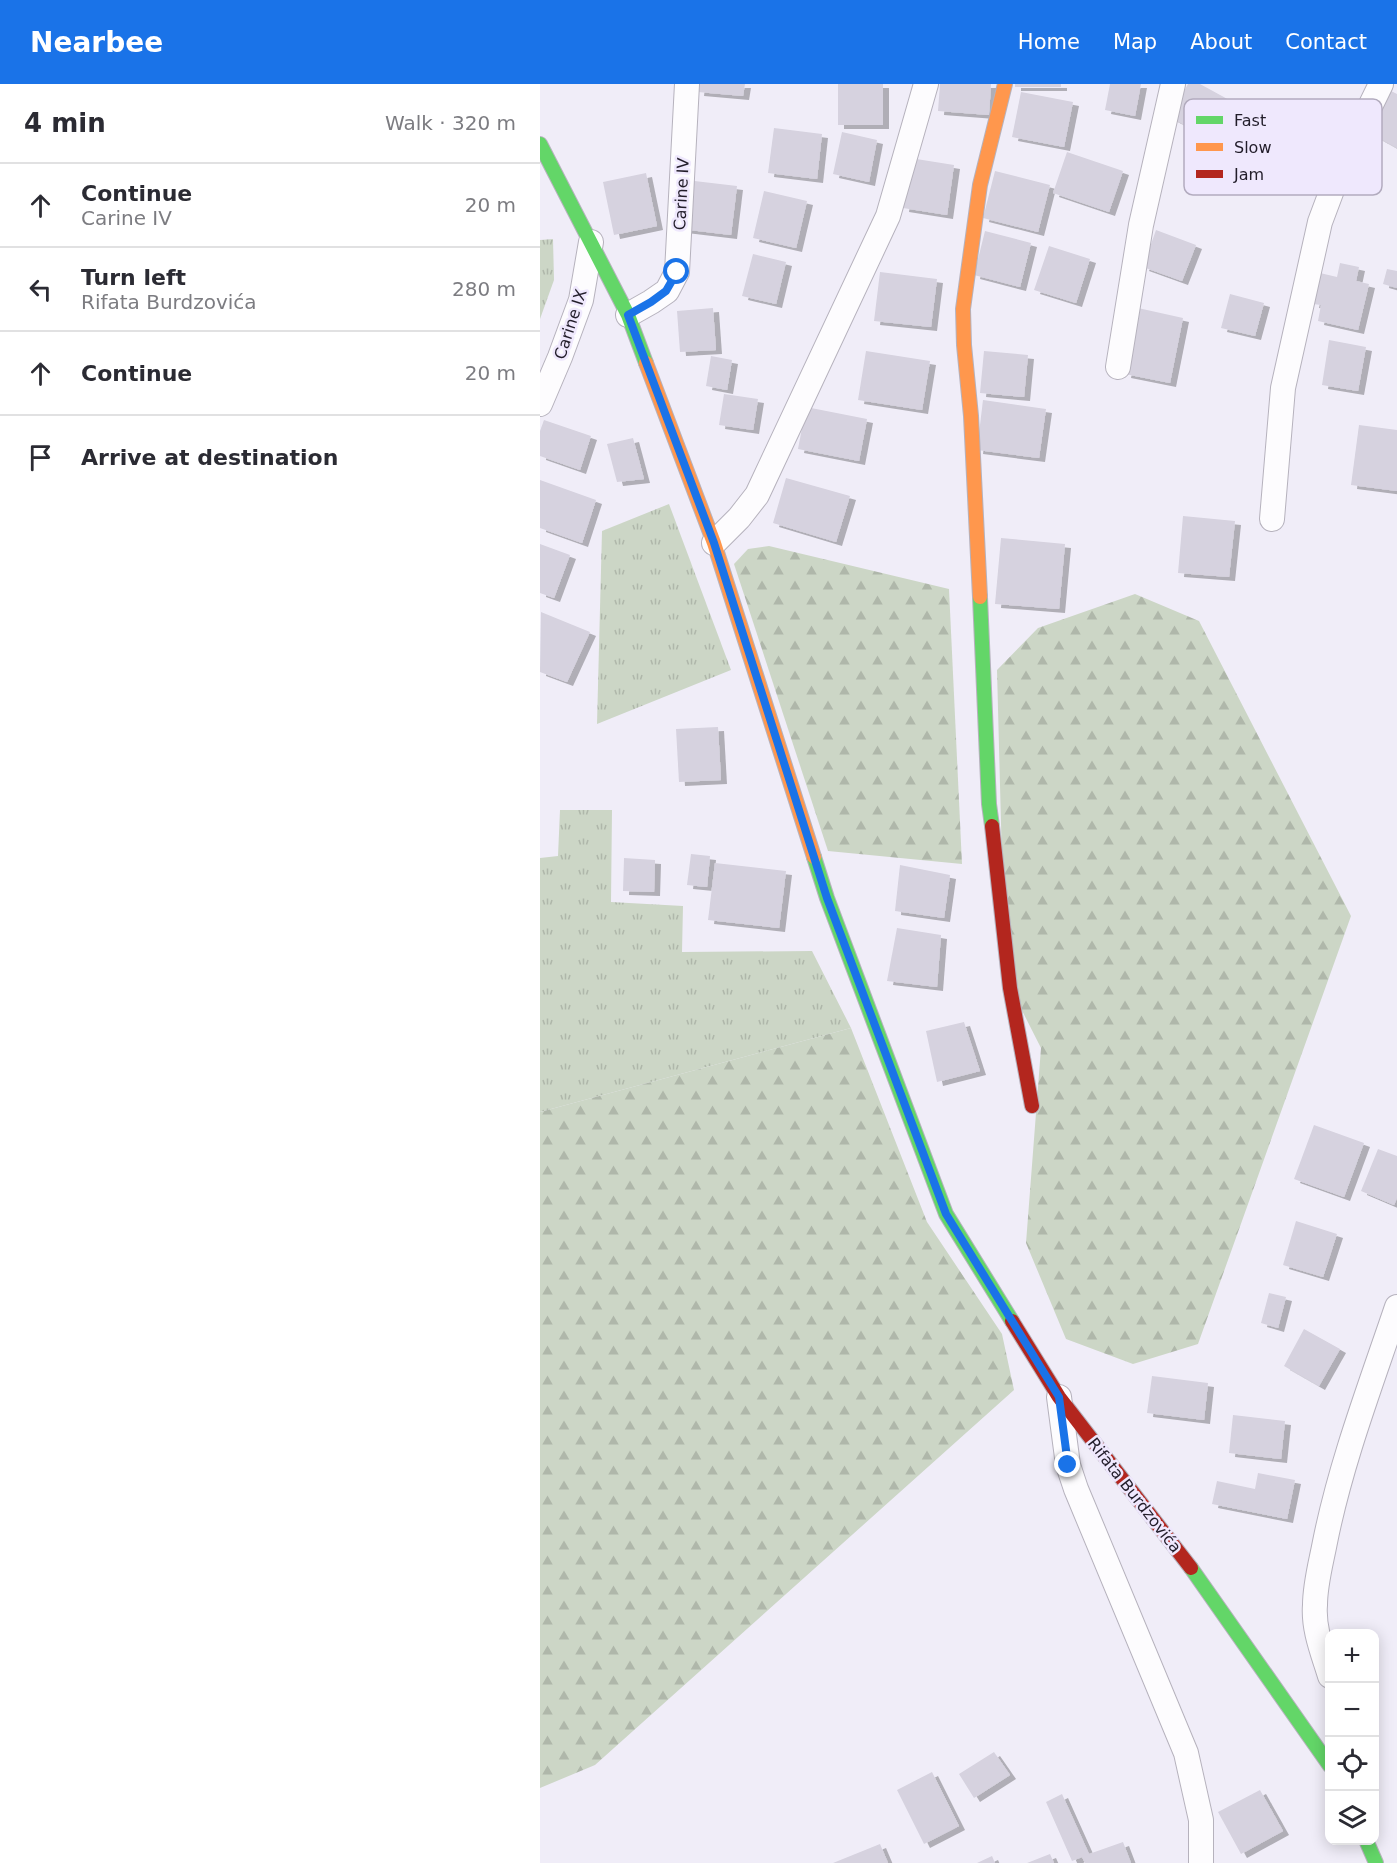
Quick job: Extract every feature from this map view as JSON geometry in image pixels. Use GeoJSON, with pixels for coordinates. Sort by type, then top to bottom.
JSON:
{"type":"FeatureCollection","features":[{"type":"Feature","properties":{"kind":"street","name":"Carine IV"},"geometry":{"type":"LineString","coordinates":[[628,315],[666,291],[677,272],[687,84]]}},
{"type":"Feature","properties":{"kind":"street"},"geometry":{"type":"LineString","coordinates":[[714,543],[739,518],[757,495],[888,216],[926,84]]}},
{"type":"Feature","properties":{"kind":"street"},"geometry":{"type":"LineString","coordinates":[[1005,84],[980,185],[963,309],[977,511],[989,804],[1010,988],[1032,1106]]}},
{"type":"Feature","properties":{"kind":"street"},"geometry":{"type":"LineString","coordinates":[[1118,367],[1141,225],[1173,84]]}},
{"type":"Feature","properties":{"kind":"street"},"geometry":{"type":"LineString","coordinates":[[1374,99],[1381,84]]}},
{"type":"Feature","properties":{"kind":"street","name":"Rifata Burdzovića"},"geometry":{"type":"LineString","coordinates":[[540,144],[628,315],[714,543],[827,898],[946,1214],[1059,1397],[1209,1592],[1325,1753]]}},
{"type":"Feature","properties":{"kind":"street"},"geometry":{"type":"LineString","coordinates":[[1272,519],[1282,388],[1320,222],[1330,195]]}},
{"type":"Feature","properties":{"kind":"street","name":"Carine IX"},"geometry":{"type":"LineString","coordinates":[[540,404],[581,300],[591,242]]}},
{"type":"Feature","properties":{"kind":"street"},"geometry":{"type":"LineString","coordinates":[[1325,1662],[1317,1633],[1314,1607],[1329,1521],[1344,1466],[1397,1307]]}},
{"type":"Feature","properties":{"kind":"street"},"geometry":{"type":"LineString","coordinates":[[1059,1397],[1068,1465],[1076,1489],[1186,1753],[1201,1820],[1202,1863]]}},
{"type":"Feature","properties":{"kind":"street"},"geometry":{"type":"LineString","coordinates":[[1367,1845],[1376,1863]]}},
{"type":"Feature","properties":{"kind":"green space"},"geometry":{"type":"Polygon","coordinates":[[[553,239],[554,280],[540,319],[540,240],[553,239]]]}},
{"type":"Feature","properties":{"kind":"green space"},"geometry":{"type":"Polygon","coordinates":[[[669,504],[731,670],[597,724],[602,531],[669,504]]]}},
{"type":"Feature","properties":{"kind":"green space"},"geometry":{"type":"Polygon","coordinates":[[[769,546],[949,589],[962,864],[828,851],[734,564],[748,549],[769,546]]]}},
{"type":"Feature","properties":{"kind":"green space"},"geometry":{"type":"Polygon","coordinates":[[[1135,594],[1199,621],[1351,916],[1198,1344],[1133,1364],[1066,1339],[1026,1243],[1041,1048],[1005,977],[997,670],[1038,628],[1135,594]]]}},
{"type":"Feature","properties":{"kind":"green space"},"geometry":{"type":"Polygon","coordinates":[[[560,810],[612,810],[611,902],[683,906],[682,952],[812,951],[851,1028],[540,1112],[540,858],[558,856],[560,810]]]}},
{"type":"Feature","properties":{"kind":"green space"},"geometry":{"type":"Polygon","coordinates":[[[851,1028],[927,1222],[1002,1334],[1014,1390],[595,1765],[540,1788],[540,1112],[851,1028]]]}},
{"type":"Feature","properties":{"kind":"building"},"geometry":{"type":"Polygon","coordinates":[[[699,84],[745,84],[743,96],[698,92],[699,84]]]}},
{"type":"Feature","properties":{"kind":"building"},"geometry":{"type":"Polygon","coordinates":[[[838,84],[883,84],[883,125],[838,125],[838,84]]]}},
{"type":"Feature","properties":{"kind":"building"},"geometry":{"type":"Polygon","coordinates":[[[940,84],[991,84],[989,115],[938,111],[940,84]]]}},
{"type":"Feature","properties":{"kind":"building"},"geometry":{"type":"Polygon","coordinates":[[[1015,84],[1061,84],[1061,87],[1015,87],[1015,84]]]}},
{"type":"Feature","properties":{"kind":"building"},"geometry":{"type":"Polygon","coordinates":[[[1110,84],[1141,84],[1135,116],[1105,110],[1110,84]]]}},
{"type":"Feature","properties":{"kind":"building"},"geometry":{"type":"Polygon","coordinates":[[[1188,84],[1200,84],[1227,99],[1184,99],[1184,125],[1170,117],[1188,84]]]}},
{"type":"Feature","properties":{"kind":"building"},"geometry":{"type":"Polygon","coordinates":[[[1391,91],[1397,94],[1397,148],[1382,140],[1382,107],[1391,91]]]}},
{"type":"Feature","properties":{"kind":"building"},"geometry":{"type":"Polygon","coordinates":[[[1021,92],[1073,102],[1064,147],[1012,137],[1021,92]]]}},
{"type":"Feature","properties":{"kind":"building"},"geometry":{"type":"Polygon","coordinates":[[[774,128],[822,134],[817,179],[768,173],[774,128]]]}},
{"type":"Feature","properties":{"kind":"building"},"geometry":{"type":"Polygon","coordinates":[[[842,132],[877,140],[869,182],[833,174],[842,132]]]}},
{"type":"Feature","properties":{"kind":"building"},"geometry":{"type":"Polygon","coordinates":[[[1067,152],[1123,171],[1109,212],[1053,193],[1067,152]]]}},
{"type":"Feature","properties":{"kind":"building"},"geometry":{"type":"Polygon","coordinates":[[[910,158],[954,165],[947,215],[903,208],[910,158]]]}},
{"type":"Feature","properties":{"kind":"building"},"geometry":{"type":"Polygon","coordinates":[[[995,171],[1050,185],[1038,232],[983,218],[995,171]]]}},
{"type":"Feature","properties":{"kind":"building"},"geometry":{"type":"Polygon","coordinates":[[[646,173],[657,226],[614,235],[603,182],[646,173]]]}},
{"type":"Feature","properties":{"kind":"building"},"geometry":{"type":"Polygon","coordinates":[[[686,180],[737,186],[731,235],[681,229],[686,180]]]}},
{"type":"Feature","properties":{"kind":"building"},"geometry":{"type":"Polygon","coordinates":[[[764,191],[807,201],[796,248],[753,238],[764,191]]]}},
{"type":"Feature","properties":{"kind":"building"},"geometry":{"type":"Polygon","coordinates":[[[1156,230],[1196,245],[1182,281],[1143,267],[1156,230]]]}},
{"type":"Feature","properties":{"kind":"building"},"geometry":{"type":"Polygon","coordinates":[[[985,231],[1031,243],[1020,287],[974,275],[985,231]]]}},
{"type":"Feature","properties":{"kind":"building"},"geometry":{"type":"Polygon","coordinates":[[[1049,246],[1090,259],[1076,303],[1034,290],[1049,246]]]}},
{"type":"Feature","properties":{"kind":"building"},"geometry":{"type":"Polygon","coordinates":[[[753,254],[786,262],[776,304],[742,296],[753,254]]]}},
{"type":"Feature","properties":{"kind":"building"},"geometry":{"type":"Polygon","coordinates":[[[1340,263],[1359,267],[1356,281],[1369,284],[1358,330],[1318,321],[1321,305],[1313,304],[1320,273],[1337,277],[1340,263]]]}},
{"type":"Feature","properties":{"kind":"building"},"geometry":{"type":"Polygon","coordinates":[[[1387,269],[1397,271],[1397,288],[1383,284],[1387,269]]]}},
{"type":"Feature","properties":{"kind":"building"},"geometry":{"type":"Polygon","coordinates":[[[880,272],[937,279],[931,327],[874,321],[880,272]]]}},
{"type":"Feature","properties":{"kind":"building"},"geometry":{"type":"Polygon","coordinates":[[[1230,294],[1264,303],[1255,336],[1221,328],[1230,294]]]}},
{"type":"Feature","properties":{"kind":"building"},"geometry":{"type":"Polygon","coordinates":[[[713,308],[716,350],[680,352],[677,311],[713,308]]]}},
{"type":"Feature","properties":{"kind":"building"},"geometry":{"type":"Polygon","coordinates":[[[1138,308],[1183,318],[1170,383],[1125,374],[1138,308]]]}},
{"type":"Feature","properties":{"kind":"building"},"geometry":{"type":"Polygon","coordinates":[[[1329,340],[1366,347],[1358,391],[1322,385],[1329,340]]]}},
{"type":"Feature","properties":{"kind":"building"},"geometry":{"type":"Polygon","coordinates":[[[866,351],[930,361],[922,410],[858,400],[866,351]]]}},
{"type":"Feature","properties":{"kind":"building"},"geometry":{"type":"Polygon","coordinates":[[[984,351],[1028,355],[1024,397],[980,393],[984,351]]]}},
{"type":"Feature","properties":{"kind":"building"},"geometry":{"type":"Polygon","coordinates":[[[711,356],[732,360],[727,390],[706,386],[711,356]]]}},
{"type":"Feature","properties":{"kind":"building"},"geometry":{"type":"Polygon","coordinates":[[[724,394],[758,399],[753,430],[719,425],[724,394]]]}},
{"type":"Feature","properties":{"kind":"building"},"geometry":{"type":"Polygon","coordinates":[[[983,400],[1046,409],[1039,458],[977,450],[983,400]]]}},
{"type":"Feature","properties":{"kind":"building"},"geometry":{"type":"Polygon","coordinates":[[[806,407],[867,419],[859,461],[798,449],[806,407]]]}},
{"type":"Feature","properties":{"kind":"building"},"geometry":{"type":"Polygon","coordinates":[[[544,420],[591,436],[580,470],[540,456],[540,431],[544,420]]]}},
{"type":"Feature","properties":{"kind":"building"},"geometry":{"type":"Polygon","coordinates":[[[1359,425],[1397,430],[1397,491],[1351,485],[1359,425]]]}},
{"type":"Feature","properties":{"kind":"building"},"geometry":{"type":"Polygon","coordinates":[[[633,438],[644,479],[617,482],[607,444],[633,438]]]}},
{"type":"Feature","properties":{"kind":"building"},"geometry":{"type":"Polygon","coordinates":[[[786,478],[850,496],[836,542],[773,523],[786,478]]]}},
{"type":"Feature","properties":{"kind":"building"},"geometry":{"type":"Polygon","coordinates":[[[540,480],[596,500],[582,543],[540,528],[540,480]]]}},
{"type":"Feature","properties":{"kind":"building"},"geometry":{"type":"Polygon","coordinates":[[[1183,516],[1235,521],[1229,577],[1178,573],[1183,516]]]}},
{"type":"Feature","properties":{"kind":"building"},"geometry":{"type":"Polygon","coordinates":[[[1001,538],[1065,544],[1059,609],[995,604],[1001,538]]]}},
{"type":"Feature","properties":{"kind":"building"},"geometry":{"type":"Polygon","coordinates":[[[540,544],[570,555],[554,598],[540,593],[540,544]]]}},
{"type":"Feature","properties":{"kind":"building"},"geometry":{"type":"Polygon","coordinates":[[[541,612],[590,632],[567,682],[540,672],[541,612]]]}},
{"type":"Feature","properties":{"kind":"building"},"geometry":{"type":"Polygon","coordinates":[[[718,727],[721,780],[679,782],[676,729],[718,727]]]}},
{"type":"Feature","properties":{"kind":"building"},"geometry":{"type":"Polygon","coordinates":[[[691,854],[710,856],[707,887],[687,885],[691,854]]]}},
{"type":"Feature","properties":{"kind":"building"},"geometry":{"type":"Polygon","coordinates":[[[624,858],[655,860],[654,892],[623,891],[624,858]]]}},
{"type":"Feature","properties":{"kind":"building"},"geometry":{"type":"Polygon","coordinates":[[[715,863],[786,871],[779,928],[708,920],[715,863]]]}},
{"type":"Feature","properties":{"kind":"building"},"geometry":{"type":"Polygon","coordinates":[[[900,865],[950,875],[944,918],[895,911],[900,865]]]}},
{"type":"Feature","properties":{"kind":"building"},"geometry":{"type":"Polygon","coordinates":[[[897,928],[941,935],[937,987],[887,981],[897,928]]]}},
{"type":"Feature","properties":{"kind":"building"},"geometry":{"type":"Polygon","coordinates":[[[964,1022],[980,1071],[937,1082],[926,1031],[964,1022]]]}},
{"type":"Feature","properties":{"kind":"building"},"geometry":{"type":"Polygon","coordinates":[[[1314,1125],[1364,1143],[1344,1197],[1294,1179],[1314,1125]]]}},
{"type":"Feature","properties":{"kind":"building"},"geometry":{"type":"Polygon","coordinates":[[[1378,1149],[1397,1156],[1397,1198],[1394,1205],[1361,1191],[1378,1149]]]}},
{"type":"Feature","properties":{"kind":"building"},"geometry":{"type":"Polygon","coordinates":[[[1296,1221],[1337,1234],[1323,1277],[1283,1265],[1296,1221]]]}},
{"type":"Feature","properties":{"kind":"building"},"geometry":{"type":"Polygon","coordinates":[[[1269,1293],[1286,1297],[1278,1328],[1261,1323],[1269,1293]]]}},
{"type":"Feature","properties":{"kind":"building"},"geometry":{"type":"Polygon","coordinates":[[[1304,1329],[1340,1349],[1319,1386],[1284,1366],[1304,1329]]]}},
{"type":"Feature","properties":{"kind":"building"},"geometry":{"type":"Polygon","coordinates":[[[1152,1376],[1208,1383],[1204,1420],[1147,1413],[1152,1376]]]}},
{"type":"Feature","properties":{"kind":"building"},"geometry":{"type":"Polygon","coordinates":[[[1233,1415],[1285,1421],[1281,1459],[1229,1453],[1233,1415]]]}},
{"type":"Feature","properties":{"kind":"building"},"geometry":{"type":"Polygon","coordinates":[[[1258,1473],[1295,1480],[1287,1519],[1212,1504],[1217,1481],[1255,1489],[1258,1473]]]}},
{"type":"Feature","properties":{"kind":"building"},"geometry":{"type":"Polygon","coordinates":[[[994,1752],[1010,1775],[974,1798],[959,1774],[994,1752]]]}},
{"type":"Feature","properties":{"kind":"building"},"geometry":{"type":"Polygon","coordinates":[[[932,1772],[959,1826],[924,1844],[897,1790],[932,1772]]]}},
{"type":"Feature","properties":{"kind":"building"},"geometry":{"type":"Polygon","coordinates":[[[1260,1790],[1283,1831],[1241,1854],[1218,1812],[1260,1790]]]}},
{"type":"Feature","properties":{"kind":"building"},"geometry":{"type":"Polygon","coordinates":[[[1062,1794],[1089,1854],[1123,1842],[1131,1863],[1085,1863],[1082,1857],[1072,1861],[1046,1802],[1062,1794]]]}},
{"type":"Feature","properties":{"kind":"building"},"geometry":{"type":"Polygon","coordinates":[[[880,1844],[888,1863],[833,1863],[880,1844]]]}},
{"type":"Feature","properties":{"kind":"building"},"geometry":{"type":"Polygon","coordinates":[[[1050,1854],[1054,1863],[1027,1863],[1050,1854]]]}},
{"type":"Feature","properties":{"kind":"building"},"geometry":{"type":"Polygon","coordinates":[[[992,1856],[995,1863],[977,1863],[992,1856]]]}},
{"type":"Feature","properties":{"kind":"traffic: fast"},"geometry":{"type":"LineString","coordinates":[[540,144],[628,315],[646,363]]}},
{"type":"Feature","properties":{"kind":"traffic: fast"},"geometry":{"type":"LineString","coordinates":[[980,597],[989,804],[992,826]]}},
{"type":"Feature","properties":{"kind":"traffic: fast"},"geometry":{"type":"LineString","coordinates":[[814,857],[827,898],[946,1214],[1012,1321]]}},
{"type":"Feature","properties":{"kind":"traffic: fast"},"geometry":{"type":"LineString","coordinates":[[1191,1568],[1325,1759]]}},
{"type":"Feature","properties":{"kind":"traffic: fast"},"geometry":{"type":"LineString","coordinates":[[1368,1845],[1376,1863]]}},
{"type":"Feature","properties":{"kind":"traffic: slow"},"geometry":{"type":"LineString","coordinates":[[980,597],[963,309],[980,185],[1005,84]]}},
{"type":"Feature","properties":{"kind":"traffic: slow"},"geometry":{"type":"LineString","coordinates":[[646,363],[714,543],[814,857]]}},
{"type":"Feature","properties":{"kind":"traffic: jam"},"geometry":{"type":"LineString","coordinates":[[992,826],[1010,988],[1032,1106]]}},
{"type":"Feature","properties":{"kind":"traffic: jam"},"geometry":{"type":"LineString","coordinates":[[1012,1321],[1059,1397],[1191,1568]]}},
{"type":"Feature","properties":{"kind":"route"},"geometry":{"type":"LineString","coordinates":[[677,272],[666,291],[628,315],[714,543],[827,898],[946,1214],[1059,1397],[1068,1465]]}}]}
